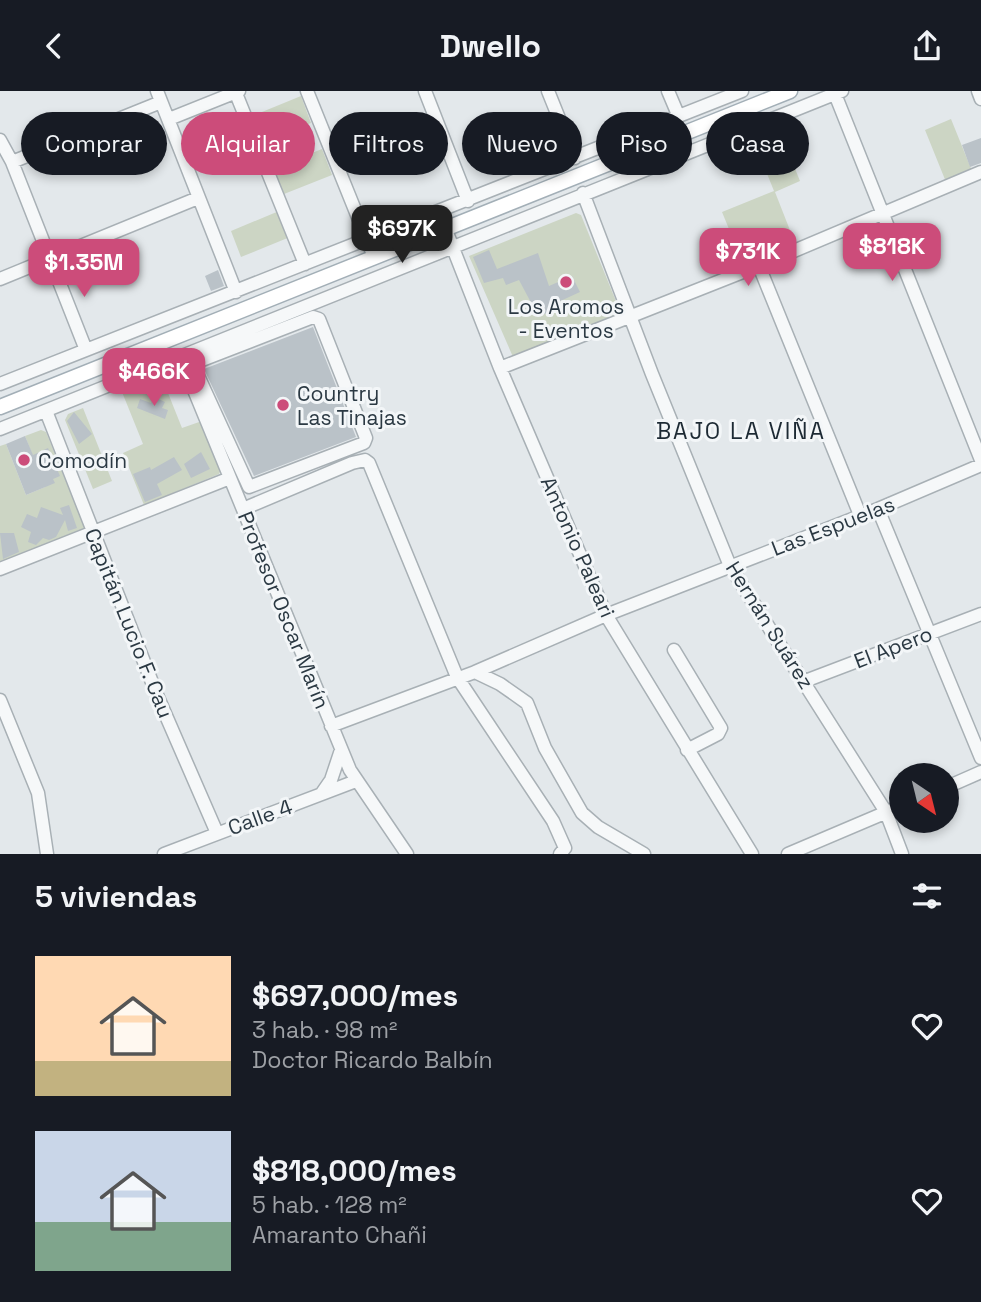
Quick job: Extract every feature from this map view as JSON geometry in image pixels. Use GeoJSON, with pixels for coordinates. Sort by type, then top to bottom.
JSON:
{"type":"FeatureCollection","features":[{"type":"Feature","properties":{"kind":"main road"},"geometry":{"type":"LineString","coordinates":[[444,224],[765,91]]}},
{"type":"Feature","properties":{"kind":"main road"},"geometry":{"type":"LineString","coordinates":[[0,398],[370,249],[444,224],[790,91]]}},
{"type":"Feature","properties":{"kind":"main road"},"geometry":{"type":"LineString","coordinates":[[0,407],[370,249]]}},
{"type":"Feature","properties":{"kind":"street"},"geometry":{"type":"LineString","coordinates":[[169,119],[237,91],[305,264]]}},
{"type":"Feature","properties":{"kind":"street"},"geometry":{"type":"LineString","coordinates":[[307,91],[370,249]]}},
{"type":"Feature","properties":{"kind":"street"},"geometry":{"type":"LineString","coordinates":[[425,91],[468,201]]}},
{"type":"Feature","properties":{"kind":"street"},"geometry":{"type":"LineString","coordinates":[[548,91],[557,112]]}},
{"type":"Feature","properties":{"kind":"street"},"geometry":{"type":"LineString","coordinates":[[668,91],[676,112]]}},
{"type":"Feature","properties":{"kind":"street"},"geometry":{"type":"LineString","coordinates":[[690,112],[742,91]]}},
{"type":"Feature","properties":{"kind":"street"},"geometry":{"type":"LineString","coordinates":[[978,91],[981,99]]}},
{"type":"Feature","properties":{"kind":"street"},"geometry":{"type":"LineString","coordinates":[[0,429],[180,356],[253,333],[313,317],[319,319],[366,438],[364,443],[252,488],[245,484],[194,369],[201,359],[253,333],[452,245],[839,92],[882,215],[981,463]]}},
{"type":"Feature","properties":{"kind":"street"},"geometry":{"type":"LineString","coordinates":[[12,162],[159,97],[236,292]]}},
{"type":"Feature","properties":{"kind":"street"},"geometry":{"type":"LineString","coordinates":[[0,140],[12,162],[86,350]]}},
{"type":"Feature","properties":{"kind":"street"},"geometry":{"type":"LineString","coordinates":[[500,368],[882,215],[981,172]]}},
{"type":"Feature","properties":{"kind":"street"},"geometry":{"type":"LineString","coordinates":[[0,384],[305,264],[370,249],[468,201],[531,175]]}},
{"type":"Feature","properties":{"kind":"street","name":"Hernán Suárez"},"geometry":{"type":"LineString","coordinates":[[583,193],[730,566],[886,812],[902,854]]}},
{"type":"Feature","properties":{"kind":"street"},"geometry":{"type":"LineString","coordinates":[[0,279],[198,198]]}},
{"type":"Feature","properties":{"kind":"street","name":"Antonio Paleari"},"geometry":{"type":"LineString","coordinates":[[444,224],[500,368],[606,615],[752,854]]}},
{"type":"Feature","properties":{"kind":"street"},"geometry":{"type":"LineString","coordinates":[[759,265],[860,515]]}},
{"type":"Feature","properties":{"kind":"street","name":"Profesor Oscar Marín"},"geometry":{"type":"LineString","coordinates":[[180,356],[341,750],[356,781],[407,854]]}},
{"type":"Feature","properties":{"kind":"street","name":"Capitán Lucio F. Cau"},"geometry":{"type":"LineString","coordinates":[[46,411],[156,695],[217,833]]}},
{"type":"Feature","properties":{"kind":"street"},"geometry":{"type":"LineString","coordinates":[[243,509],[365,460],[373,467],[457,677],[553,821],[565,848],[560,854]]}},
{"type":"Feature","properties":{"kind":"street","name":"Las Espuelas"},"geometry":{"type":"LineString","coordinates":[[331,726],[475,672],[606,615],[878,509],[981,463]]}},
{"type":"Feature","properties":{"kind":"street"},"geometry":{"type":"LineString","coordinates":[[0,569],[230,478]]}},
{"type":"Feature","properties":{"kind":"street"},"geometry":{"type":"LineString","coordinates":[[878,509],[981,758]]}},
{"type":"Feature","properties":{"kind":"street","name":"El Apero"},"geometry":{"type":"LineString","coordinates":[[805,681],[981,614]]}},
{"type":"Feature","properties":{"kind":"street"},"geometry":{"type":"LineString","coordinates":[[674,650],[721,728],[718,734],[688,750]]}},
{"type":"Feature","properties":{"kind":"street"},"geometry":{"type":"LineString","coordinates":[[475,672],[500,684],[527,703],[545,748],[582,813],[608,834],[644,854]]}},
{"type":"Feature","properties":{"kind":"street"},"geometry":{"type":"LineString","coordinates":[[0,700],[38,793],[47,854]]}},
{"type":"Feature","properties":{"kind":"street"},"geometry":{"type":"LineString","coordinates":[[321,794],[334,773],[341,750]]}},
{"type":"Feature","properties":{"kind":"street"},"geometry":{"type":"LineString","coordinates":[[959,782],[981,772]]}},
{"type":"Feature","properties":{"kind":"street","name":"Calle 4"},"geometry":{"type":"LineString","coordinates":[[164,854],[356,781]]}},
{"type":"Feature","properties":{"kind":"street"},"geometry":{"type":"LineString","coordinates":[[788,854],[889,811]]}},
{"type":"Feature","properties":{"kind":"green space"},"geometry":{"type":"Polygon","coordinates":[[[301,96],[307,112],[262,112],[301,96]]]}},
{"type":"Feature","properties":{"kind":"green space"},"geometry":{"type":"Polygon","coordinates":[[[951,119],[972,171],[946,182],[925,130],[951,119]]]}},
{"type":"Feature","properties":{"kind":"green space"},"geometry":{"type":"Polygon","coordinates":[[[322,149],[329,175],[332,175],[284,194],[276,175],[315,175],[315,152],[322,149]]]}},
{"type":"Feature","properties":{"kind":"green space"},"geometry":{"type":"Polygon","coordinates":[[[768,175],[798,175],[800,181],[775,192],[795,243],[743,263],[722,212],[774,191],[768,175]]]}},
{"type":"Feature","properties":{"kind":"green space"},"geometry":{"type":"Polygon","coordinates":[[[279,211],[290,237],[241,257],[231,231],[279,211]]]}},
{"type":"Feature","properties":{"kind":"green space"},"geometry":{"type":"Polygon","coordinates":[[[576,213],[581,215],[620,311],[618,317],[513,357],[469,256],[576,213]]]}},
{"type":"Feature","properties":{"kind":"green space"},"geometry":{"type":"Polygon","coordinates":[[[162,378],[182,428],[202,421],[221,469],[219,474],[144,505],[123,453],[143,444],[122,392],[162,378]]]}},
{"type":"Feature","properties":{"kind":"green space"},"geometry":{"type":"Polygon","coordinates":[[[83,408],[112,481],[93,489],[65,420],[68,414],[83,408]]]}},
{"type":"Feature","properties":{"kind":"green space"},"geometry":{"type":"Polygon","coordinates":[[[41,430],[46,432],[85,528],[82,533],[0,566],[0,446],[6,444],[26,495],[45,487],[25,436],[41,430]]]}},
{"type":"Feature","properties":{"kind":"building"},"geometry":{"type":"Polygon","coordinates":[[[981,138],[981,163],[970,167],[962,145],[981,138]]]}},
{"type":"Feature","properties":{"kind":"building","name":"Los Aromos - Eventos"},"geometry":{"type":"Polygon","coordinates":[[[489,250],[497,269],[538,253],[549,286],[572,276],[580,292],[556,303],[558,309],[542,315],[540,310],[536,312],[519,280],[506,285],[503,278],[484,283],[473,257],[489,250]]]}},
{"type":"Feature","properties":{"kind":"building"},"geometry":{"type":"Polygon","coordinates":[[[218,270],[224,286],[211,291],[205,276],[218,270]]]}},
{"type":"Feature","properties":{"kind":"building","name":"Country Las Tinajas"},"geometry":{"type":"Polygon","coordinates":[[[313,327],[356,437],[254,476],[204,369],[313,327]]]}},
{"type":"Feature","properties":{"kind":"building"},"geometry":{"type":"Polygon","coordinates":[[[154,397],[165,402],[162,408],[168,410],[165,419],[137,408],[140,399],[151,403],[154,397]]]}},
{"type":"Feature","properties":{"kind":"building"},"geometry":{"type":"Polygon","coordinates":[[[74,412],[92,434],[79,444],[67,421],[74,412]]]}},
{"type":"Feature","properties":{"kind":"building","name":"Comodín"},"geometry":{"type":"Polygon","coordinates":[[[25,436],[33,455],[48,448],[60,476],[53,479],[55,483],[26,495],[6,444],[25,436]]]}},
{"type":"Feature","properties":{"kind":"building"},"geometry":{"type":"Polygon","coordinates":[[[201,452],[210,469],[191,478],[184,464],[201,452]]]}},
{"type":"Feature","properties":{"kind":"building"},"geometry":{"type":"Polygon","coordinates":[[[174,457],[182,470],[157,484],[162,495],[145,502],[133,474],[150,467],[151,470],[174,457]]]}},
{"type":"Feature","properties":{"kind":"building"},"geometry":{"type":"Polygon","coordinates":[[[69,505],[77,528],[68,531],[65,520],[56,537],[49,540],[43,538],[36,545],[28,542],[31,532],[21,527],[27,514],[37,518],[41,507],[63,515],[60,508],[69,505]]]}},
{"type":"Feature","properties":{"kind":"building"},"geometry":{"type":"Polygon","coordinates":[[[0,533],[14,533],[19,552],[3,559],[0,533]]]}},
{"type":"Feature","properties":{"kind":"place","name":"Los Aromos - Eventos"},"geometry":{"type":"Point","coordinates":[566,282]}},
{"type":"Feature","properties":{"kind":"place","name":"Country Las Tinajas"},"geometry":{"type":"Point","coordinates":[283,405]}},
{"type":"Feature","properties":{"kind":"place","name":"Comodín"},"geometry":{"type":"Point","coordinates":[24,460]}},
{"type":"Feature","properties":{"kind":"district","name":"BAJO LA VIÑA"},"geometry":{"type":"Point","coordinates":[741,431]}}]}
